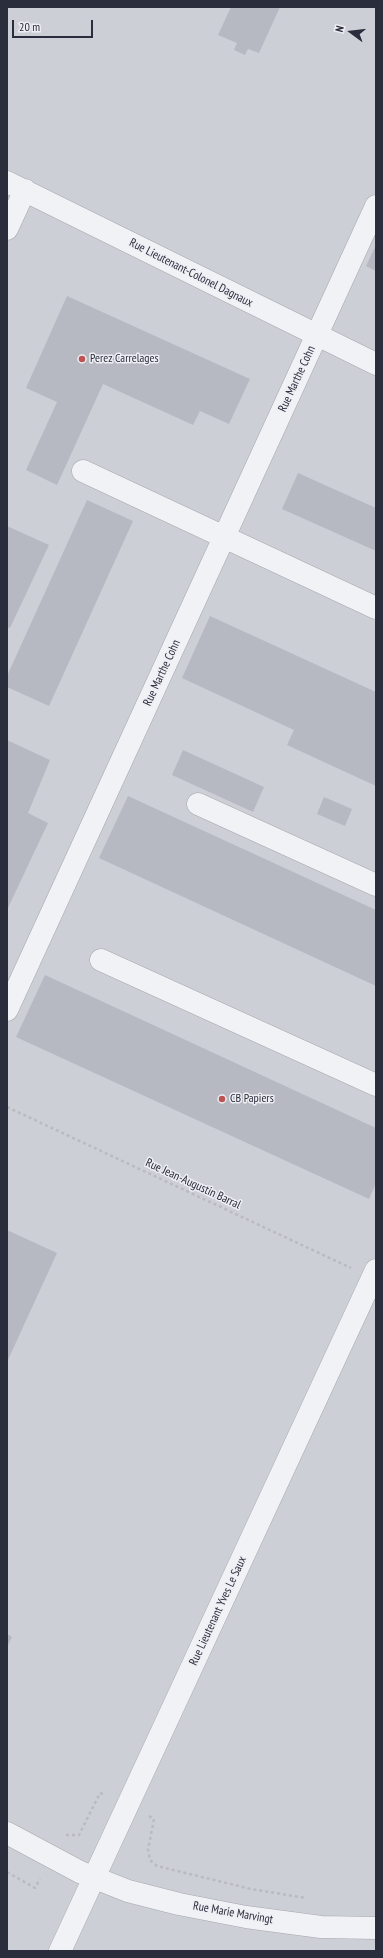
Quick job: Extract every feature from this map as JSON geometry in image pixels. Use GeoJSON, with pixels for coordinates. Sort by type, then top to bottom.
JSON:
{"type":"FeatureCollection","features":[{"type":"Feature","properties":{"kind":"street"},"geometry":{"type":"LineString","coordinates":[[7,229],[16,186]]}},
{"type":"Feature","properties":{"kind":"street","name":"Rue Lieutenant-Colonel Dagnaux"},"geometry":{"type":"LineString","coordinates":[[16,186],[376,364]]}},
{"type":"Feature","properties":{"kind":"street","name":"Rue Marthe Cohn"},"geometry":{"type":"LineString","coordinates":[[7,1010],[376,206]]}},
{"type":"Feature","properties":{"kind":"street"},"geometry":{"type":"LineString","coordinates":[[83,471],[225,536],[376,608]]}},
{"type":"Feature","properties":{"kind":"street"},"geometry":{"type":"LineString","coordinates":[[198,804],[376,885]]}},
{"type":"Feature","properties":{"kind":"street"},"geometry":{"type":"LineString","coordinates":[[101,960],[376,1085]]}},
{"type":"Feature","properties":{"kind":"street","name":"Rue Lieutenant Yves Le Saux"},"geometry":{"type":"LineString","coordinates":[[60,1951],[374,1274]]}},
{"type":"Feature","properties":{"kind":"street","name":"Rue Marie Marvingt"},"geometry":{"type":"LineString","coordinates":[[7,1833],[94,1878],[128,1891],[179,1904],[246,1917],[321,1927],[376,1928]]}},
{"type":"Feature","properties":{"kind":"path","name":"Rue Jean-Augustin Barral"},"geometry":{"type":"LineString","coordinates":[[7,1107],[374,1274]]}},
{"type":"Feature","properties":{"kind":"path"},"geometry":{"type":"LineString","coordinates":[[51,1857],[60,1835],[79,1835],[100,1793],[154,1819],[148,1850],[150,1860],[157,1866],[251,1889],[310,1898]]}},
{"type":"Feature","properties":{"kind":"shaded area"},"geometry":{"type":"Polygon","coordinates":[[[7,7],[376,7],[376,1951],[7,1951],[7,7]]]}},
{"type":"Feature","properties":{"kind":"building"},"geometry":{"type":"Polygon","coordinates":[[[231,7],[280,7],[259,53],[248,49],[245,55],[234,50],[237,43],[218,35],[231,7]]]}},
{"type":"Feature","properties":{"kind":"building"},"geometry":{"type":"Polygon","coordinates":[[[376,245],[376,271],[366,266],[376,245]]]}},
{"type":"Feature","properties":{"kind":"building"},"geometry":{"type":"Polygon","coordinates":[[[67,296],[250,379],[229,424],[200,411],[193,425],[103,384],[57,485],[26,470],[57,402],[26,388],[67,296]]]}},
{"type":"Feature","properties":{"kind":"building"},"geometry":{"type":"Polygon","coordinates":[[[298,473],[376,508],[376,551],[282,509],[298,473]]]}},
{"type":"Feature","properties":{"kind":"building"},"geometry":{"type":"Polygon","coordinates":[[[87,500],[133,521],[49,706],[7,687],[7,676],[87,500]]]}},
{"type":"Feature","properties":{"kind":"building"},"geometry":{"type":"Polygon","coordinates":[[[7,526],[49,545],[10,628],[7,627],[7,526]]]}},
{"type":"Feature","properties":{"kind":"building"},"geometry":{"type":"Polygon","coordinates":[[[210,616],[376,692],[376,786],[287,745],[294,730],[182,678],[210,616]]]}},
{"type":"Feature","properties":{"kind":"building"},"geometry":{"type":"Polygon","coordinates":[[[7,740],[50,760],[28,813],[48,823],[7,910],[7,740]]]}},
{"type":"Feature","properties":{"kind":"building"},"geometry":{"type":"Polygon","coordinates":[[[183,750],[264,787],[253,812],[172,775],[183,750]]]}},
{"type":"Feature","properties":{"kind":"building"},"geometry":{"type":"Polygon","coordinates":[[[128,796],[376,910],[376,986],[99,858],[128,796]]]}},
{"type":"Feature","properties":{"kind":"building"},"geometry":{"type":"Polygon","coordinates":[[[324,797],[352,809],[345,826],[317,814],[324,797]]]}},
{"type":"Feature","properties":{"kind":"building"},"geometry":{"type":"Polygon","coordinates":[[[45,975],[376,1128],[376,1183],[369,1199],[16,1037],[45,975]]]}},
{"type":"Feature","properties":{"kind":"building"},"geometry":{"type":"Polygon","coordinates":[[[7,1230],[57,1253],[7,1362],[7,1230]]]}},
{"type":"Feature","properties":{"kind":"building"},"geometry":{"type":"Polygon","coordinates":[[[7,1634],[12,1637],[7,1647],[7,1634]]]}},
{"type":"Feature","properties":{"kind":"place","name":"Perez Carrelages"},"geometry":{"type":"Point","coordinates":[82,359]}},
{"type":"Feature","properties":{"kind":"place","name":"CB Papiers"},"geometry":{"type":"Point","coordinates":[222,1099]}}]}
